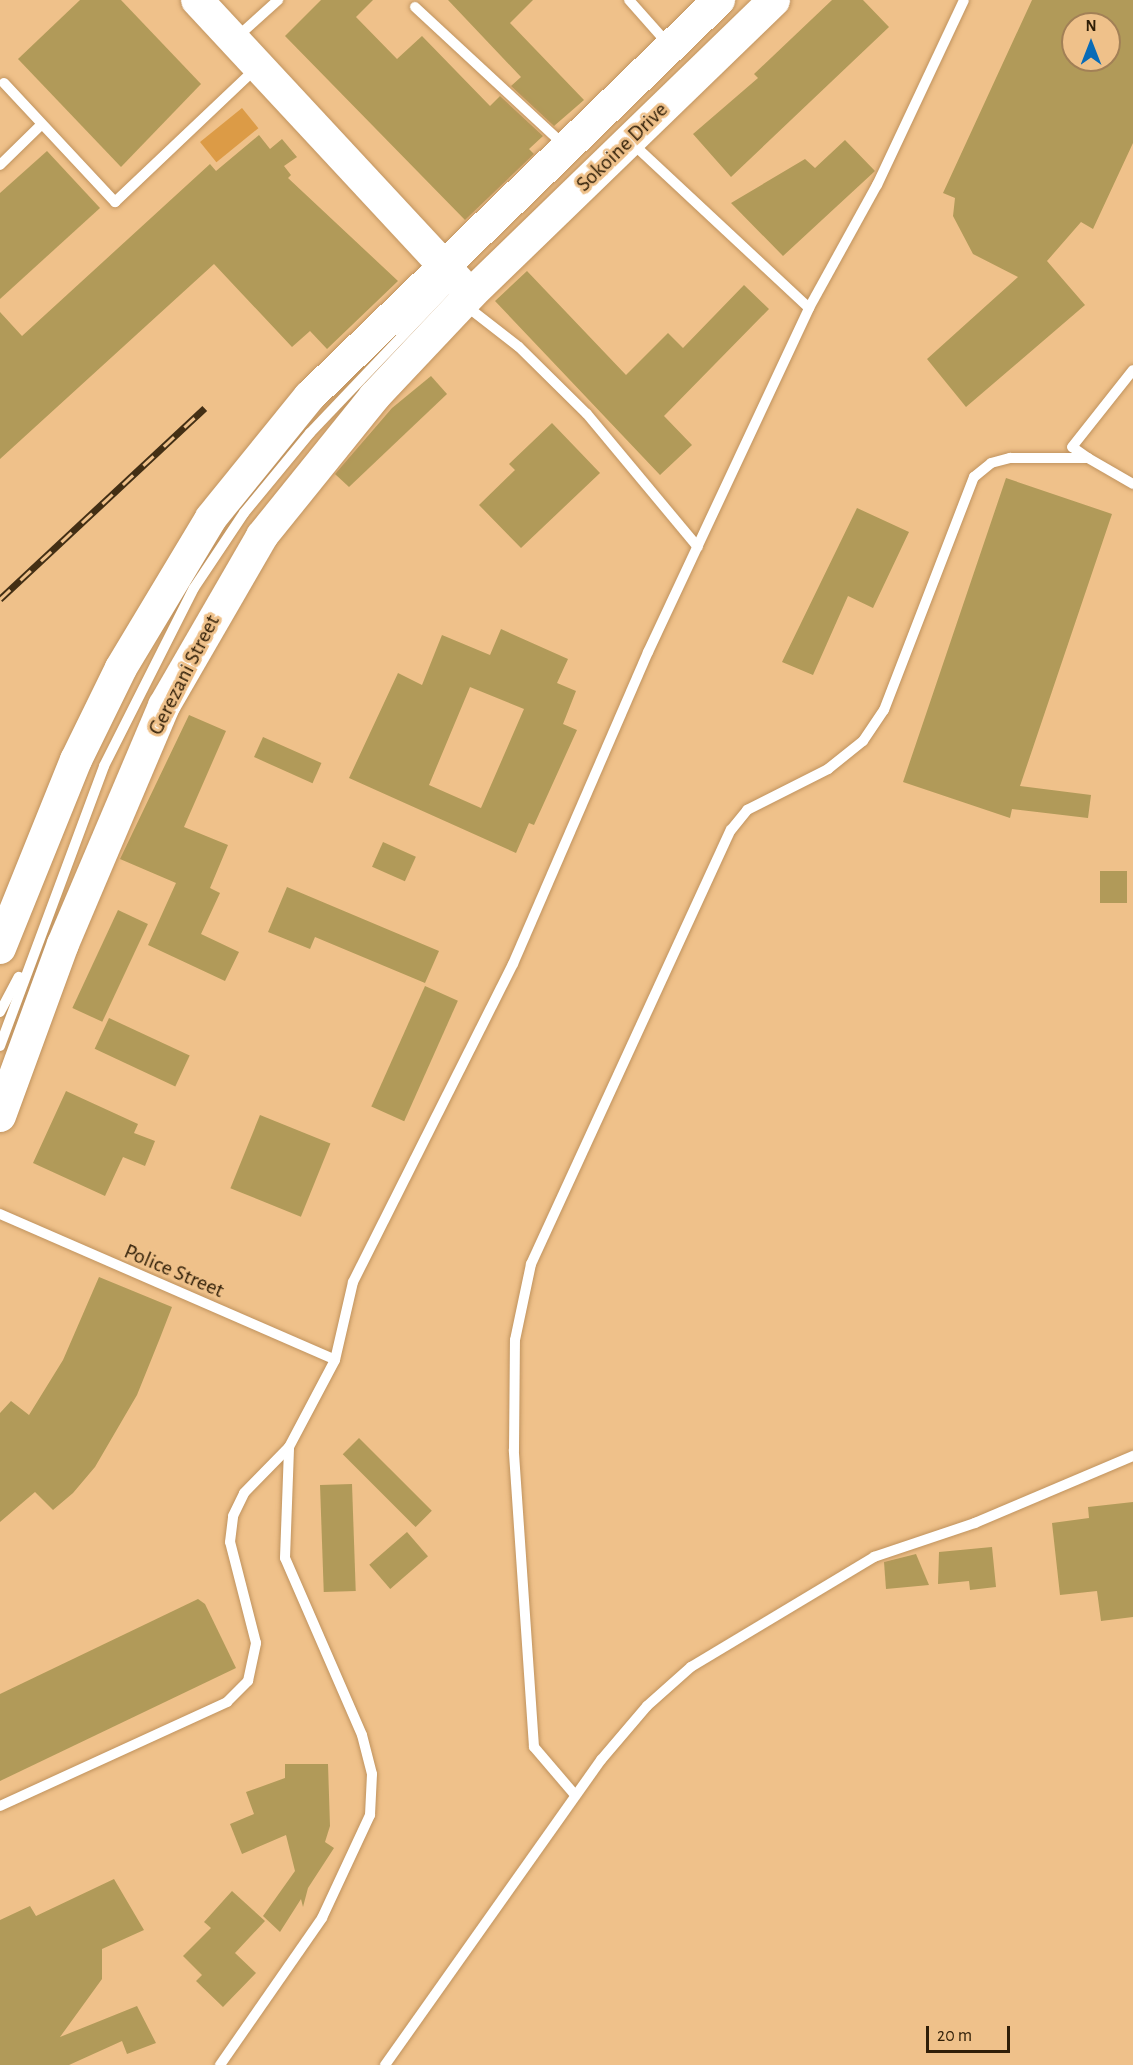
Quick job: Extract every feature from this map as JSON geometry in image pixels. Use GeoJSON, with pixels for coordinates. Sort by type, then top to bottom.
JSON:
{"type":"FeatureCollection","features":[{"type":"Feature","properties":{"kind":"main road"},"geometry":{"type":"LineString","coordinates":[[0,948],[81,750],[156,603],[205,528],[309,397],[458,286],[197,0]]}},
{"type":"Feature","properties":{"kind":"main road","name":"Sokoine Drive"},"geometry":{"type":"LineString","coordinates":[[458,286],[566,147],[719,0]]}},
{"type":"Feature","properties":{"kind":"main road","name":"Sokoine Drive"},"geometry":{"type":"LineString","coordinates":[[458,286],[628,140],[774,0]]}},
{"type":"Feature","properties":{"kind":"main road","name":"Gerezani Street"},"geometry":{"type":"LineString","coordinates":[[0,1116],[63,944],[164,706],[213,616],[301,485],[458,286]]}},
{"type":"Feature","properties":{"kind":"lane"},"geometry":{"type":"LineString","coordinates":[[234,40],[278,0]]}},
{"type":"Feature","properties":{"kind":"lane"},"geometry":{"type":"LineString","coordinates":[[629,0],[671,47]]}},
{"type":"Feature","properties":{"kind":"lane"},"geometry":{"type":"LineString","coordinates":[[0,1806],[226,1702],[248,1681],[256,1643],[230,1542],[233,1516],[244,1493],[289,1448],[335,1360],[353,1282],[513,964],[698,547],[809,308],[878,185],[964,0]]}},
{"type":"Feature","properties":{"kind":"lane"},"geometry":{"type":"LineString","coordinates":[[415,7],[566,147]]}},
{"type":"Feature","properties":{"kind":"lane"},"geometry":{"type":"LineString","coordinates":[[4,83],[104,196],[122,200],[258,66]]}},
{"type":"Feature","properties":{"kind":"lane"},"geometry":{"type":"LineString","coordinates":[[0,165],[41,125]]}},
{"type":"Feature","properties":{"kind":"lane"},"geometry":{"type":"LineString","coordinates":[[628,140],[809,308]]}},
{"type":"Feature","properties":{"kind":"lane"},"geometry":{"type":"LineString","coordinates":[[0,1046],[104,766],[194,588],[244,513],[310,433],[458,286],[587,414],[698,547]]}},
{"type":"Feature","properties":{"kind":"lane"},"geometry":{"type":"LineString","coordinates":[[1133,370],[1072,447],[1133,484]]}},
{"type":"Feature","properties":{"kind":"lane"},"geometry":{"type":"LineString","coordinates":[[575,1795],[534,1747],[514,1450],[515,1340],[531,1264],[731,830],[747,810],[828,769],[868,734],[884,710],[974,477],[991,463],[1010,458],[1088,458]]}},
{"type":"Feature","properties":{"kind":"lane"},"geometry":{"type":"LineString","coordinates":[[0,1012],[35,948]]}},
{"type":"Feature","properties":{"kind":"lane","name":"Police Street"},"geometry":{"type":"LineString","coordinates":[[0,1214],[335,1360]]}},
{"type":"Feature","properties":{"kind":"lane"},"geometry":{"type":"LineString","coordinates":[[220,2065],[322,1918],[370,1815],[372,1774],[362,1735],[285,1558],[289,1448]]}},
{"type":"Feature","properties":{"kind":"lane"},"geometry":{"type":"LineString","coordinates":[[385,2065],[575,1795],[647,1706],[692,1667],[827,1581],[874,1557],[975,1524],[1133,1456]]}},
{"type":"Feature","properties":{"kind":"shaded area"},"geometry":{"type":"Polygon","coordinates":[[[242,108],[258,128],[216,162],[200,142],[242,108]]]}},
{"type":"Feature","properties":{"kind":"building"},"geometry":{"type":"Polygon","coordinates":[[[80,0],[121,0],[201,84],[121,167],[18,59],[80,0]]]}},
{"type":"Feature","properties":{"kind":"building"},"geometry":{"type":"Polygon","coordinates":[[[321,0],[373,0],[356,17],[397,59],[422,36],[490,106],[500,96],[543,136],[529,149],[534,154],[465,220],[285,36],[321,0]]]}},
{"type":"Feature","properties":{"kind":"building"},"geometry":{"type":"Polygon","coordinates":[[[448,0],[533,0],[510,23],[584,100],[554,126],[511,86],[521,77],[448,0]]]}},
{"type":"Feature","properties":{"kind":"building"},"geometry":{"type":"Polygon","coordinates":[[[832,0],[863,0],[889,27],[731,177],[693,134],[758,78],[754,74],[832,0]]]}},
{"type":"Feature","properties":{"kind":"building"},"geometry":{"type":"Polygon","coordinates":[[[1032,0],[1133,0],[1133,143],[1093,229],[1081,222],[1047,261],[1085,305],[966,407],[927,359],[1018,277],[973,254],[953,216],[955,198],[943,193],[1032,0]]]}},
{"type":"Feature","properties":{"kind":"building"},"geometry":{"type":"Polygon","coordinates":[[[259,135],[270,149],[282,139],[297,157],[284,166],[291,175],[288,178],[398,281],[327,349],[310,331],[292,347],[214,264],[0,459],[0,312],[22,336],[210,164],[216,171],[259,135]]]}},
{"type":"Feature","properties":{"kind":"building"},"geometry":{"type":"Polygon","coordinates":[[[845,140],[875,171],[783,256],[731,203],[805,159],[815,168],[845,140]]]}},
{"type":"Feature","properties":{"kind":"building"},"geometry":{"type":"Polygon","coordinates":[[[47,151],[100,208],[0,299],[0,193],[47,151]]]}},
{"type":"Feature","properties":{"kind":"building"},"geometry":{"type":"Polygon","coordinates":[[[527,271],[626,375],[668,333],[683,348],[744,285],[769,309],[664,416],[692,445],[660,475],[495,301],[527,271]]]}},
{"type":"Feature","properties":{"kind":"building"},"geometry":{"type":"Polygon","coordinates":[[[431,376],[447,394],[349,487],[335,474],[392,408],[431,376]]]}},
{"type":"Feature","properties":{"kind":"building"},"geometry":{"type":"Polygon","coordinates":[[[552,423],[600,473],[521,548],[479,505],[515,470],[509,464],[552,423]]]}},
{"type":"Feature","properties":{"kind":"building"},"geometry":{"type":"Polygon","coordinates":[[[1006,478],[1112,514],[1020,786],[1091,795],[1088,818],[1012,809],[1010,818],[903,782],[1006,478]]]}},
{"type":"Feature","properties":{"kind":"building"},"geometry":{"type":"Polygon","coordinates":[[[857,508],[909,532],[873,608],[848,596],[813,675],[782,662],[857,508]]]}},
{"type":"Feature","properties":{"kind":"building"},"geometry":{"type":"Polygon","coordinates":[[[501,629],[568,659],[557,683],[576,691],[563,724],[577,730],[534,825],[529,823],[516,853],[349,778],[398,673],[422,685],[442,635],[490,655],[501,629]],[[470,687],[429,785],[481,808],[524,709],[470,687]]]}},
{"type":"Feature","properties":{"kind":"building"},"geometry":{"type":"Polygon","coordinates":[[[189,715],[226,731],[184,827],[228,845],[210,888],[220,893],[201,934],[239,952],[225,981],[148,945],[176,883],[120,859],[189,715]]]}},
{"type":"Feature","properties":{"kind":"building"},"geometry":{"type":"Polygon","coordinates":[[[263,737],[321,763],[313,783],[254,757],[263,737]]]}},
{"type":"Feature","properties":{"kind":"building"},"geometry":{"type":"Polygon","coordinates":[[[383,842],[416,857],[405,881],[372,867],[383,842]]]}},
{"type":"Feature","properties":{"kind":"building"},"geometry":{"type":"Polygon","coordinates":[[[1100,871],[1127,871],[1127,903],[1100,903],[1100,871]]]}},
{"type":"Feature","properties":{"kind":"building"},"geometry":{"type":"Polygon","coordinates":[[[287,887],[439,951],[425,983],[315,937],[310,949],[268,932],[287,887]]]}},
{"type":"Feature","properties":{"kind":"building"},"geometry":{"type":"Polygon","coordinates":[[[118,910],[148,924],[102,1022],[72,1008],[118,910]]]}},
{"type":"Feature","properties":{"kind":"building"},"geometry":{"type":"Polygon","coordinates":[[[425,986],[458,1001],[404,1121],[371,1107],[425,986]]]}},
{"type":"Feature","properties":{"kind":"building"},"geometry":{"type":"Polygon","coordinates":[[[109,1018],[190,1056],[175,1086],[95,1049],[109,1018]]]}},
{"type":"Feature","properties":{"kind":"building"},"geometry":{"type":"Polygon","coordinates":[[[66,1091],[138,1124],[134,1133],[155,1141],[145,1166],[123,1157],[105,1196],[33,1163],[66,1091]]]}},
{"type":"Feature","properties":{"kind":"building"},"geometry":{"type":"Polygon","coordinates":[[[260,1115],[330,1143],[301,1217],[230,1188],[260,1115]]]}},
{"type":"Feature","properties":{"kind":"building"},"geometry":{"type":"Polygon","coordinates":[[[99,1277],[172,1307],[137,1395],[95,1467],[73,1493],[53,1510],[35,1492],[0,1522],[0,1413],[11,1401],[29,1415],[63,1360],[99,1277]]]}},
{"type":"Feature","properties":{"kind":"building"},"geometry":{"type":"Polygon","coordinates":[[[359,1438],[432,1511],[416,1527],[343,1454],[359,1438]]]}},
{"type":"Feature","properties":{"kind":"building"},"geometry":{"type":"Polygon","coordinates":[[[352,1484],[356,1591],[324,1592],[320,1485],[352,1484]]]}},
{"type":"Feature","properties":{"kind":"building"},"geometry":{"type":"Polygon","coordinates":[[[1133,1502],[1133,1617],[1101,1621],[1097,1591],[1060,1595],[1052,1523],[1089,1518],[1088,1507],[1133,1502]]]}},
{"type":"Feature","properties":{"kind":"building"},"geometry":{"type":"Polygon","coordinates":[[[407,1532],[428,1556],[390,1589],[369,1565],[407,1532]]]}},
{"type":"Feature","properties":{"kind":"building"},"geometry":{"type":"Polygon","coordinates":[[[992,1547],[996,1587],[970,1590],[969,1581],[938,1584],[939,1552],[992,1547]]]}},
{"type":"Feature","properties":{"kind":"building"},"geometry":{"type":"Polygon","coordinates":[[[916,1554],[929,1585],[886,1589],[884,1562],[916,1554]]]}},
{"type":"Feature","properties":{"kind":"building"},"geometry":{"type":"Polygon","coordinates":[[[198,1599],[205,1604],[236,1668],[0,1781],[0,1694],[198,1599]]]}},
{"type":"Feature","properties":{"kind":"building"},"geometry":{"type":"Polygon","coordinates":[[[285,1764],[328,1764],[330,1826],[325,1842],[334,1848],[308,1888],[303,1907],[301,1899],[280,1932],[263,1916],[295,1871],[286,1835],[242,1854],[230,1824],[254,1814],[246,1792],[285,1778],[285,1764]]]}},
{"type":"Feature","properties":{"kind":"building"},"geometry":{"type":"Polygon","coordinates":[[[114,1879],[144,1930],[102,1949],[102,1979],[60,2037],[137,2006],[156,2043],[127,2054],[122,2041],[69,2065],[0,2065],[0,1920],[30,1906],[36,1916],[114,1879]]]}},
{"type":"Feature","properties":{"kind":"building"},"geometry":{"type":"Polygon","coordinates":[[[232,1891],[265,1921],[235,1953],[256,1973],[223,2007],[196,1981],[202,1975],[183,1956],[211,1928],[204,1922],[232,1891]]]}},
{"type":"Feature","properties":{"kind":"railway"},"geometry":{"type":"LineString","coordinates":[[0,599],[205,408]]}}]}
